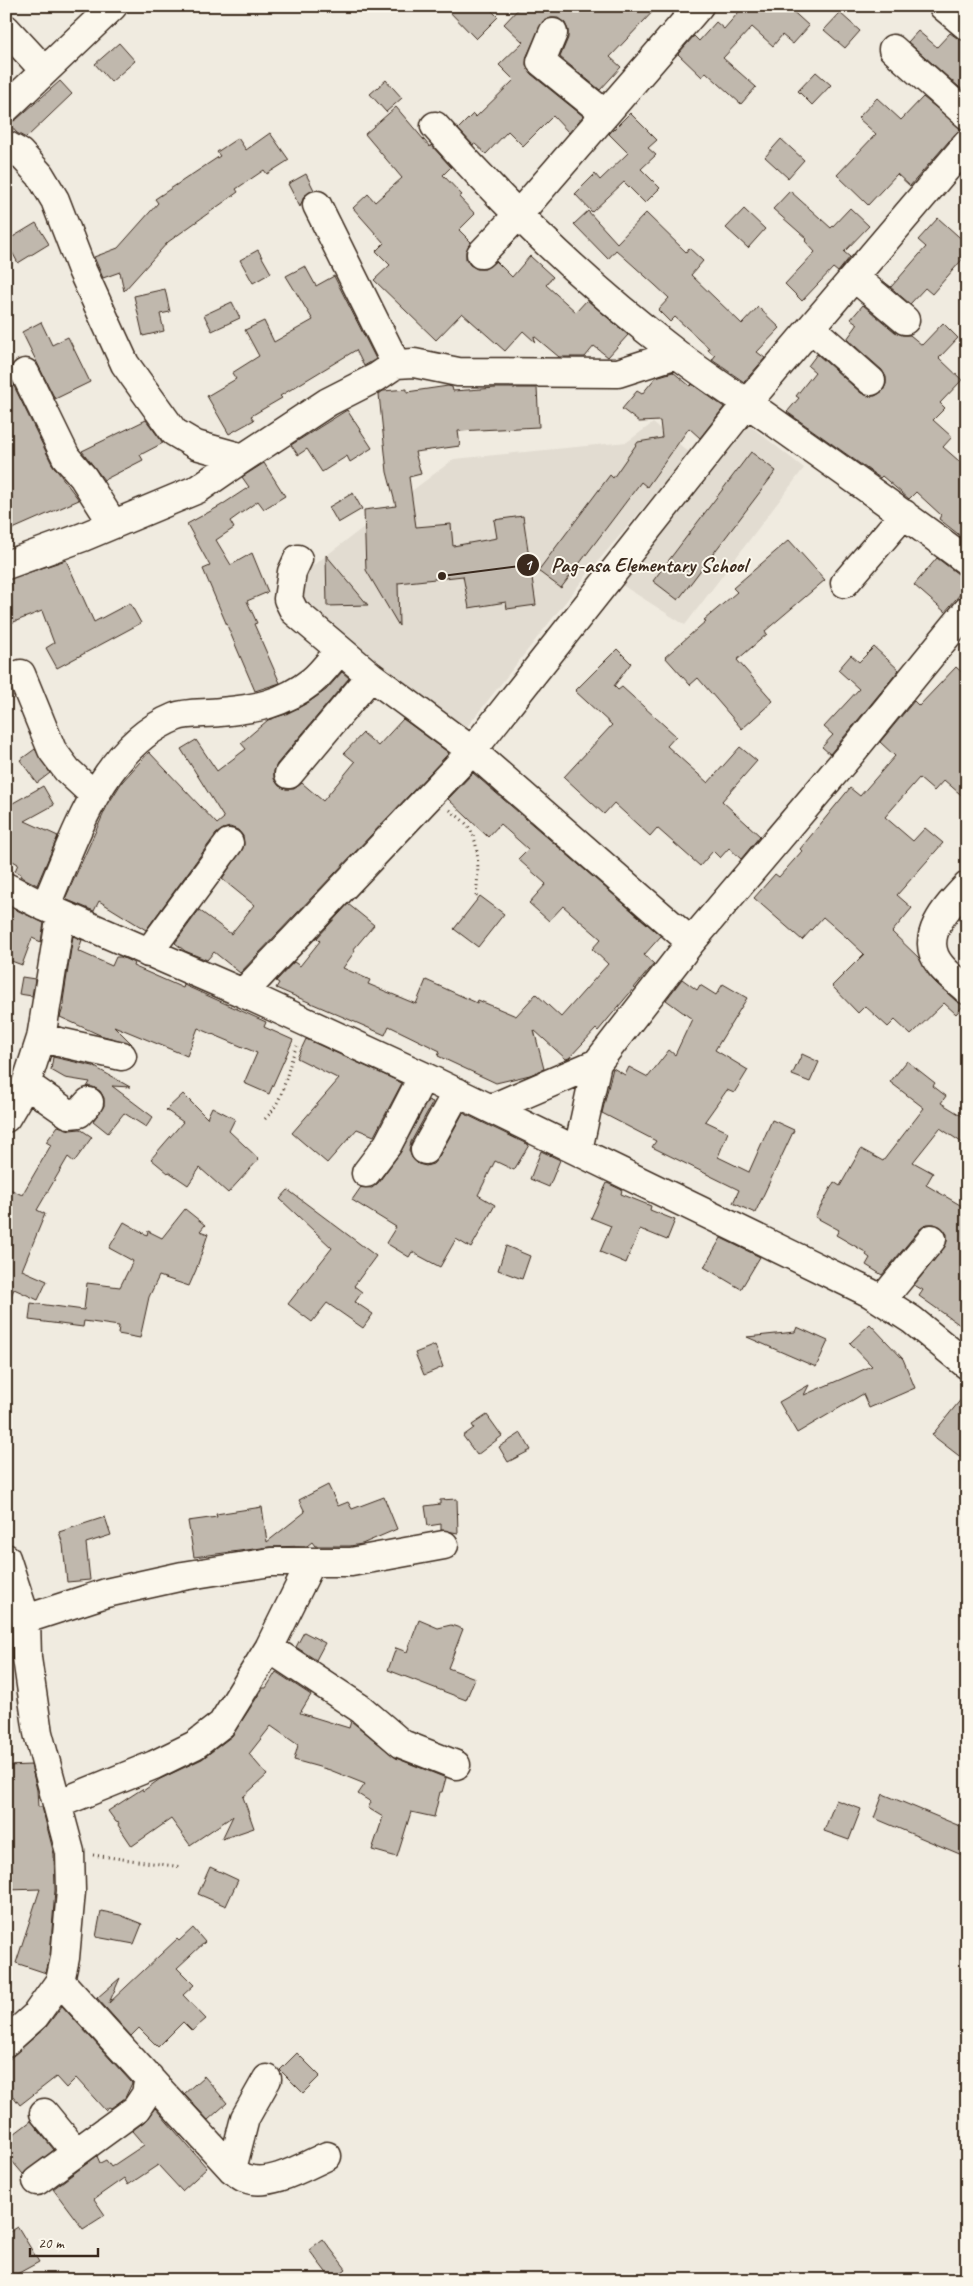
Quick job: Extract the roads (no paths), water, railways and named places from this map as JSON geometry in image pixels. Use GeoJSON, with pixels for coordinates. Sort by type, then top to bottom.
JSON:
{"type":"FeatureCollection","features":[{"type":"Feature","properties":{"kind":"street"},"geometry":{"type":"LineString","coordinates":[[6,108],[113,6]]}},
{"type":"Feature","properties":{"kind":"street"},"geometry":{"type":"LineString","coordinates":[[481,254],[699,6]]}},
{"type":"Feature","properties":{"kind":"street"},"geometry":{"type":"LineString","coordinates":[[943,6],[967,26]]}},
{"type":"Feature","properties":{"kind":"street"},"geometry":{"type":"LineString","coordinates":[[6,29],[44,70]]}},
{"type":"Feature","properties":{"kind":"street"},"geometry":{"type":"LineString","coordinates":[[552,33],[541,62],[605,114]]}},
{"type":"Feature","properties":{"kind":"street"},"geometry":{"type":"LineString","coordinates":[[893,49],[967,115]]}},
{"type":"Feature","properties":{"kind":"street"},"geometry":{"type":"LineString","coordinates":[[434,126],[488,185],[518,214],[601,290],[677,354],[904,514],[967,561]]}},
{"type":"Feature","properties":{"kind":"street"},"geometry":{"type":"LineString","coordinates":[[6,144],[20,153],[40,175],[55,200],[82,270],[125,364],[174,432],[196,445],[243,458]]}},
{"type":"Feature","properties":{"kind":"street"},"geometry":{"type":"LineString","coordinates":[[242,993],[472,751],[747,403],[967,144]]}},
{"type":"Feature","properties":{"kind":"street"},"geometry":{"type":"LineString","coordinates":[[317,205],[396,364]]}},
{"type":"Feature","properties":{"kind":"street"},"geometry":{"type":"LineString","coordinates":[[854,277],[905,320]]}},
{"type":"Feature","properties":{"kind":"street"},"geometry":{"type":"LineString","coordinates":[[811,328],[871,381]]}},
{"type":"Feature","properties":{"kind":"street"},"geometry":{"type":"LineString","coordinates":[[6,565],[114,524],[198,489],[328,402],[377,377],[396,364],[414,363],[458,372],[618,373],[677,354]]}},
{"type":"Feature","properties":{"kind":"street"},"geometry":{"type":"LineString","coordinates":[[25,373],[66,457],[114,524]]}},
{"type":"Feature","properties":{"kind":"street"},"geometry":{"type":"LineString","coordinates":[[845,583],[904,514]]}},
{"type":"Feature","properties":{"kind":"street"},"geometry":{"type":"LineString","coordinates":[[298,559],[292,572],[288,600],[294,611],[371,676],[472,751],[691,942]]}},
{"type":"Feature","properties":{"kind":"street"},"geometry":{"type":"LineString","coordinates":[[578,1150],[597,1063],[691,942],[852,752],[967,611]]}},
{"type":"Feature","properties":{"kind":"street"},"geometry":{"type":"LineString","coordinates":[[6,1118],[26,1084],[40,1038],[53,910],[94,795],[124,752],[154,728],[176,717],[256,709],[288,696],[313,680],[340,650]]}},
{"type":"Feature","properties":{"kind":"street"},"geometry":{"type":"LineString","coordinates":[[21,674],[52,750],[67,770],[94,795]]}},
{"type":"Feature","properties":{"kind":"street"},"geometry":{"type":"LineString","coordinates":[[289,774],[371,676]]}},
{"type":"Feature","properties":{"kind":"street"},"geometry":{"type":"LineString","coordinates":[[148,953],[229,843]]}},
{"type":"Feature","properties":{"kind":"street"},"geometry":{"type":"LineString","coordinates":[[967,886],[949,906],[935,926],[932,948],[940,966],[967,990]]}},
{"type":"Feature","properties":{"kind":"street"},"geometry":{"type":"LineString","coordinates":[[6,887],[148,953],[309,1023],[492,1108],[870,1293],[912,1320],[967,1365]]}},
{"type":"Feature","properties":{"kind":"street"},"geometry":{"type":"LineString","coordinates":[[40,1038],[122,1056]]}},
{"type":"Feature","properties":{"kind":"street"},"geometry":{"type":"LineString","coordinates":[[492,1108],[597,1063]]}},
{"type":"Feature","properties":{"kind":"street"},"geometry":{"type":"LineString","coordinates":[[366,1173],[388,1144],[423,1076]]}},
{"type":"Feature","properties":{"kind":"street"},"geometry":{"type":"LineString","coordinates":[[26,1084],[69,1114],[79,1113],[88,1102]]}},
{"type":"Feature","properties":{"kind":"street"},"geometry":{"type":"LineString","coordinates":[[425,1150],[457,1092]]}},
{"type":"Feature","properties":{"kind":"street"},"geometry":{"type":"LineString","coordinates":[[882,1300],[932,1240]]}},
{"type":"Feature","properties":{"kind":"street"},"geometry":{"type":"LineString","coordinates":[[26,1619],[106,1593],[183,1576],[271,1562],[351,1562],[444,1545]]}},
{"type":"Feature","properties":{"kind":"street"},"geometry":{"type":"LineString","coordinates":[[6,1558],[26,1619],[27,1658],[38,1733],[70,1852],[71,1891],[66,1958],[60,1981],[35,2016],[6,2042]]}},
{"type":"Feature","properties":{"kind":"street"},"geometry":{"type":"LineString","coordinates":[[58,1804],[102,1788],[195,1745],[222,1724],[269,1648],[311,1563]]}},
{"type":"Feature","properties":{"kind":"street"},"geometry":{"type":"LineString","coordinates":[[269,1648],[361,1708],[402,1744],[456,1765]]}},
{"type":"Feature","properties":{"kind":"street"},"geometry":{"type":"LineString","coordinates":[[60,1981],[232,2169],[245,2178],[261,2181],[287,2175],[327,2156]]}},
{"type":"Feature","properties":{"kind":"street"},"geometry":{"type":"LineString","coordinates":[[37,2181],[136,2109],[146,2094],[149,2077]]}},
{"type":"Feature","properties":{"kind":"street"},"geometry":{"type":"LineString","coordinates":[[232,2169],[244,2118],[267,2080]]}},
{"type":"Feature","properties":{"kind":"street"},"geometry":{"type":"LineString","coordinates":[[44,2114],[76,2152]]}},
{"type":"Feature","properties":{"kind":"place","name":"Pag-asa Elementary School"},"geometry":{"type":"Point","coordinates":[442,576]}}]}
